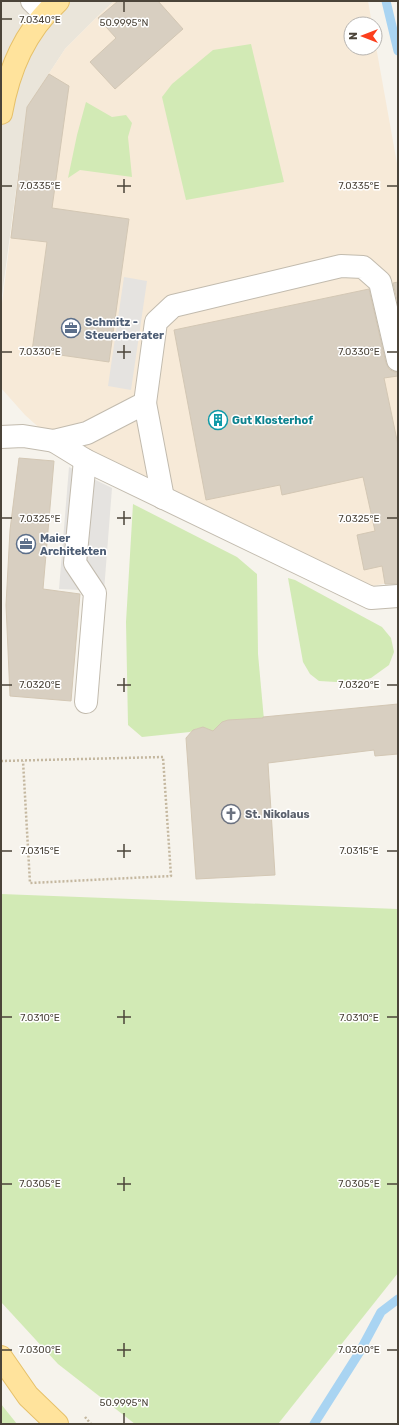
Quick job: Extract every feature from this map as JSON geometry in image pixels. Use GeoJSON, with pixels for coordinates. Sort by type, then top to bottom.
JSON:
{"type":"FeatureCollection","features":[{"type":"Feature","properties":{"kind":"main road"},"geometry":{"type":"LineString","coordinates":[[1,113],[3,99],[16,59],[45,5]]}},
{"type":"Feature","properties":{"kind":"main road"},"geometry":{"type":"LineString","coordinates":[[1,1357],[28,1396],[57,1424]]}},
{"type":"Feature","properties":{"kind":"lane"},"geometry":{"type":"LineString","coordinates":[[163,498],[145,403],[156,322],[173,306],[341,266],[363,267],[380,282],[398,360]]}},
{"type":"Feature","properties":{"kind":"lane"},"geometry":{"type":"LineString","coordinates":[[1,437],[24,436],[54,441],[87,434],[145,403]]}},
{"type":"Feature","properties":{"kind":"lane"},"geometry":{"type":"LineString","coordinates":[[54,441],[85,460],[371,598],[398,596]]}},
{"type":"Feature","properties":{"kind":"lane"},"geometry":{"type":"LineString","coordinates":[[85,460],[75,563],[95,594],[86,702]]}},
{"type":"Feature","properties":{"kind":"path"},"geometry":{"type":"LineString","coordinates":[[1,761],[24,762],[163,757],[171,876],[30,883],[24,762]]}},
{"type":"Feature","properties":{"kind":"shaded area"},"geometry":{"type":"Polygon","coordinates":[[[1,1],[114,1],[65,49],[27,107],[1,303],[1,1]]]}},
{"type":"Feature","properties":{"kind":"shaded area","name":"Gut Klosterhof"},"geometry":{"type":"Polygon","coordinates":[[[114,1],[368,1],[371,16],[343,16],[343,56],[378,56],[398,169],[398,581],[352,590],[54,441],[25,415],[1,388],[1,311],[27,107],[65,49],[114,1]]]}},
{"type":"Feature","properties":{"kind":"shaded area"},"geometry":{"type":"Polygon","coordinates":[[[124,277],[147,281],[131,390],[108,386],[124,277]]]}},
{"type":"Feature","properties":{"kind":"shaded area"},"geometry":{"type":"Polygon","coordinates":[[[69,467],[112,488],[104,591],[59,589],[69,467]]]}},
{"type":"Feature","properties":{"kind":"green space"},"geometry":{"type":"Polygon","coordinates":[[[251,44],[284,182],[186,200],[162,97],[172,84],[213,50],[251,44]]]}},
{"type":"Feature","properties":{"kind":"green space"},"geometry":{"type":"Polygon","coordinates":[[[86,102],[112,117],[126,115],[132,123],[128,137],[132,177],[80,170],[68,178],[86,102]]]}},
{"type":"Feature","properties":{"kind":"green space"},"geometry":{"type":"Polygon","coordinates":[[[133,504],[237,557],[257,574],[258,654],[265,731],[244,722],[231,720],[219,726],[214,733],[206,728],[198,728],[190,732],[142,737],[128,725],[126,622],[133,504]]]}},
{"type":"Feature","properties":{"kind":"green space"},"geometry":{"type":"Polygon","coordinates":[[[288,578],[295,580],[382,627],[391,638],[394,652],[389,665],[371,678],[354,683],[319,681],[310,674],[303,662],[288,578]]]}},
{"type":"Feature","properties":{"kind":"green space"},"geometry":{"type":"Polygon","coordinates":[[[1,894],[398,909],[398,1273],[278,1424],[135,1424],[58,1364],[1,1302],[1,894]]]}},
{"type":"Feature","properties":{"kind":"green space"},"geometry":{"type":"Polygon","coordinates":[[[1,1404],[17,1424],[1,1424],[1,1404]]]}},
{"type":"Feature","properties":{"kind":"building"},"geometry":{"type":"Polygon","coordinates":[[[118,1],[158,1],[183,29],[115,89],[90,62],[116,38],[98,18],[118,1]]]}},
{"type":"Feature","properties":{"kind":"building"},"geometry":{"type":"Polygon","coordinates":[[[49,74],[69,86],[52,208],[129,219],[109,362],[32,351],[47,242],[11,238],[27,107],[49,74]]]}},
{"type":"Feature","properties":{"kind":"building"},"geometry":{"type":"Polygon","coordinates":[[[398,282],[398,304],[393,283],[398,282]]]}},
{"type":"Feature","properties":{"kind":"building"},"geometry":{"type":"Polygon","coordinates":[[[369,289],[386,363],[389,369],[394,372],[398,372],[398,376],[384,378],[398,445],[398,584],[385,584],[382,566],[364,570],[357,535],[375,531],[363,477],[282,495],[280,485],[206,500],[174,330],[369,289]]]}},
{"type":"Feature","properties":{"kind":"building"},"geometry":{"type":"Polygon","coordinates":[[[19,458],[54,461],[43,589],[80,594],[71,701],[10,696],[6,605],[10,530],[19,458]]]}},
{"type":"Feature","properties":{"kind":"building","name":"St. Nikolaus"},"geometry":{"type":"Polygon","coordinates":[[[398,704],[398,754],[375,756],[374,750],[268,763],[275,875],[196,879],[186,738],[193,730],[203,727],[213,731],[222,722],[228,720],[263,718],[398,704]]]}},
{"type":"Feature","properties":{"kind":"waterway"},"geometry":{"type":"LineString","coordinates":[[386,1],[398,51]]}},
{"type":"Feature","properties":{"kind":"waterway"},"geometry":{"type":"LineString","coordinates":[[314,1424],[359,1353],[381,1312],[398,1299]]}},
{"type":"Feature","properties":{"kind":"place","name":"Schmitz - Steuerberater"},"geometry":{"type":"Point","coordinates":[71,328]}},
{"type":"Feature","properties":{"kind":"place","name":"Gut Klosterhof"},"geometry":{"type":"Point","coordinates":[218,420]}},
{"type":"Feature","properties":{"kind":"place","name":"Maier Architekten"},"geometry":{"type":"Point","coordinates":[26,544]}},
{"type":"Feature","properties":{"kind":"place","name":"St. Nikolaus"},"geometry":{"type":"Point","coordinates":[231,814]}}]}
